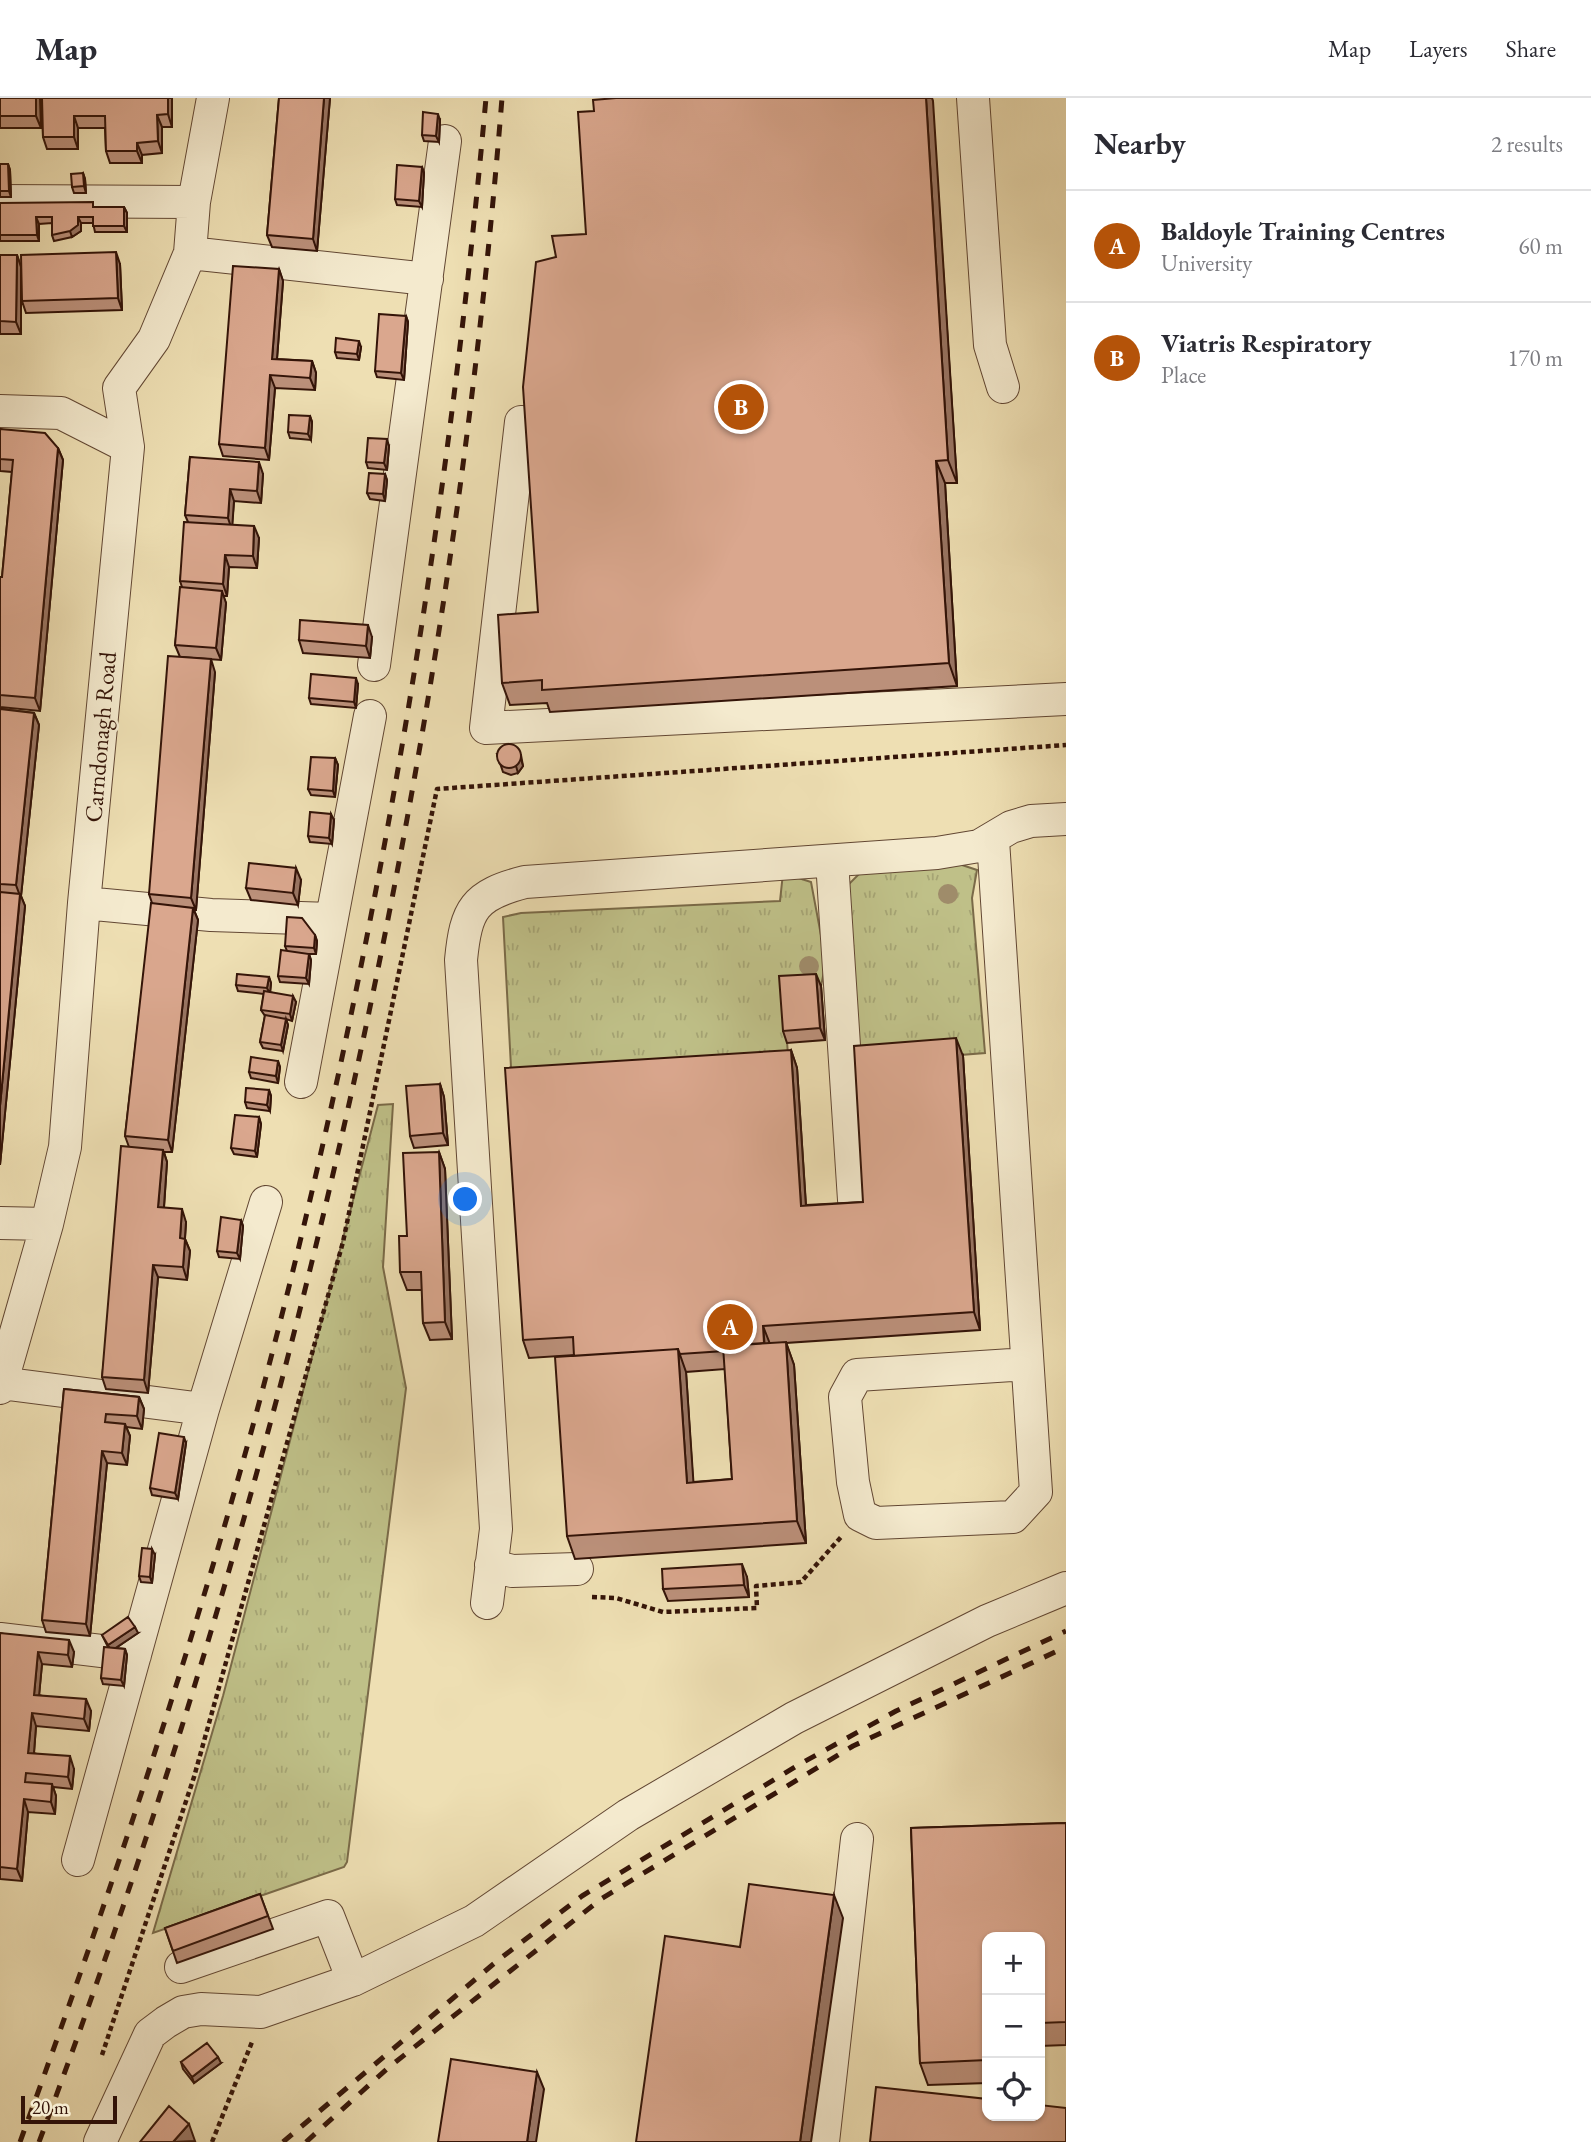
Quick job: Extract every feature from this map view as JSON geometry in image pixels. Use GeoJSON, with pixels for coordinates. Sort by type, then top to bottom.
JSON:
{"type":"FeatureCollection","features":[{"type":"Feature","properties":{"kind":"street","name":"Carndonagh Road"},"geometry":{"type":"LineString","coordinates":[[1,1386],[47,1224],[65,1147],[84,903],[128,447],[119,388],[153,340],[190,253],[194,202],[213,98]]}},
{"type":"Feature","properties":{"kind":"street"},"geometry":{"type":"LineString","coordinates":[[974,98],[990,345],[1003,387]]}},
{"type":"Feature","properties":{"kind":"street"},"geometry":{"type":"LineString","coordinates":[[374,665],[445,141]]}},
{"type":"Feature","properties":{"kind":"street"},"geometry":{"type":"LineString","coordinates":[[0,201],[194,202]]}},
{"type":"Feature","properties":{"kind":"street"},"geometry":{"type":"LineString","coordinates":[[190,253],[427,279]]}},
{"type":"Feature","properties":{"kind":"street"},"geometry":{"type":"LineString","coordinates":[[0,411],[61,413],[128,447]]}},
{"type":"Feature","properties":{"kind":"street"},"geometry":{"type":"LineString","coordinates":[[521,422],[486,728],[1066,699]]}},
{"type":"Feature","properties":{"kind":"street"},"geometry":{"type":"LineString","coordinates":[[300,1082],[370,716]]}},
{"type":"Feature","properties":{"kind":"street"},"geometry":{"type":"LineString","coordinates":[[487,1603],[496,1529],[461,960],[465,926],[477,902],[498,889],[525,882],[937,853],[979,846],[1011,827],[1031,821],[1066,819]]}},
{"type":"Feature","properties":{"kind":"street"},"geometry":{"type":"LineString","coordinates":[[993,840],[1027,1367],[1035,1492],[1013,1517],[876,1523],[860,1515],[853,1482],[845,1397],[857,1375],[1012,1365],[1027,1367]]}},
{"type":"Feature","properties":{"kind":"street"},"geometry":{"type":"LineString","coordinates":[[832,861],[854,1200]]}},
{"type":"Feature","properties":{"kind":"street"},"geometry":{"type":"LineString","coordinates":[[84,903],[211,915],[331,919]]}},
{"type":"Feature","properties":{"kind":"street"},"geometry":{"type":"LineString","coordinates":[[78,1860],[202,1409],[266,1202]]}},
{"type":"Feature","properties":{"kind":"street"},"geometry":{"type":"LineString","coordinates":[[0,1223],[47,1224]]}},
{"type":"Feature","properties":{"kind":"street"},"geometry":{"type":"LineString","coordinates":[[1,1386],[202,1409]]}},
{"type":"Feature","properties":{"kind":"street"},"geometry":{"type":"LineString","coordinates":[[491,1565],[512,1571],[577,1569]]}},
{"type":"Feature","properties":{"kind":"street"},"geometry":{"type":"LineString","coordinates":[[100,2142],[150,2034],[183,2012],[201,2009],[261,2012],[353,1980],[474,1921],[628,1815],[794,1718],[987,1621],[1066,1588]]}},
{"type":"Feature","properties":{"kind":"street"},"geometry":{"type":"LineString","coordinates":[[0,1639],[135,1655]]}},
{"type":"Feature","properties":{"kind":"street"},"geometry":{"type":"LineString","coordinates":[[823,2142],[857,1839]]}},
{"type":"Feature","properties":{"kind":"street"},"geometry":{"type":"LineString","coordinates":[[181,1968],[328,1916],[353,1980]]}},
{"type":"Feature","properties":{"kind":"path"},"geometry":{"type":"LineString","coordinates":[[100,2063],[194,1777],[343,1242],[436,789],[1066,745]]}},
{"type":"Feature","properties":{"kind":"path"},"geometry":{"type":"LineString","coordinates":[[577,1569],[578,1597],[617,1598],[663,1612],[757,1608],[756,1586],[801,1582],[860,1515]]}},
{"type":"Feature","properties":{"kind":"path"},"geometry":{"type":"LineString","coordinates":[[212,2142],[261,2018],[261,2012]]}},
{"type":"Feature","properties":{"kind":"green space"},"geometry":{"type":"Polygon","coordinates":[[[950,861],[977,870],[972,898],[985,1053],[860,1063],[843,890],[867,866],[950,861]]]}},
{"type":"Feature","properties":{"kind":"green space"},"geometry":{"type":"Polygon","coordinates":[[[783,873],[811,882],[826,962],[821,986],[783,989],[789,1068],[512,1086],[503,917],[521,913],[780,901],[783,873]]]}},
{"type":"Feature","properties":{"kind":"green space"},"geometry":{"type":"Polygon","coordinates":[[[393,1104],[383,1267],[406,1388],[347,1862],[344,1867],[153,1933],[223,1696],[378,1105],[393,1104]]]}},
{"type":"Feature","properties":{"kind":"building"},"geometry":{"type":"Polygon","coordinates":[[[0,98],[36,98],[36,116],[0,116],[0,98]]]}},
{"type":"Feature","properties":{"kind":"building"},"geometry":{"type":"Polygon","coordinates":[[[42,98],[168,98],[168,114],[157,115],[158,141],[137,143],[137,151],[106,151],[105,116],[74,116],[74,137],[43,137],[42,98]]]}},
{"type":"Feature","properties":{"kind":"building"},"geometry":{"type":"Polygon","coordinates":[[[279,98],[324,98],[313,239],[267,235],[279,98]]]}},
{"type":"Feature","properties":{"kind":"building"},"geometry":{"type":"Polygon","coordinates":[[[926,98],[948,460],[936,461],[949,663],[542,690],[542,680],[502,683],[498,615],[538,612],[523,387],[536,262],[556,257],[552,236],[586,234],[578,112],[594,111],[593,100],[926,98]]]}},
{"type":"Feature","properties":{"kind":"building"},"geometry":{"type":"Polygon","coordinates":[[[423,112],[438,114],[436,136],[422,135],[423,112]]]}},
{"type":"Feature","properties":{"kind":"building"},"geometry":{"type":"Polygon","coordinates":[[[0,164],[8,164],[9,191],[0,191],[0,164]]]}},
{"type":"Feature","properties":{"kind":"building"},"geometry":{"type":"Polygon","coordinates":[[[397,165],[422,167],[419,201],[395,199],[397,165]]]}},
{"type":"Feature","properties":{"kind":"building"},"geometry":{"type":"Polygon","coordinates":[[[83,173],[84,186],[72,187],[71,174],[83,173]]]}},
{"type":"Feature","properties":{"kind":"building"},"geometry":{"type":"Polygon","coordinates":[[[93,202],[93,207],[124,207],[124,226],[93,226],[93,217],[78,217],[78,225],[70,231],[52,235],[52,217],[36,217],[37,235],[0,235],[0,203],[93,202]]]}},
{"type":"Feature","properties":{"kind":"building"},"geometry":{"type":"Polygon","coordinates":[[[116,252],[118,298],[22,301],[21,255],[116,252]]]}},
{"type":"Feature","properties":{"kind":"building"},"geometry":{"type":"Polygon","coordinates":[[[0,255],[17,255],[16,322],[0,321],[0,255]]]}},
{"type":"Feature","properties":{"kind":"building"},"geometry":{"type":"Polygon","coordinates":[[[233,266],[279,269],[272,359],[312,361],[310,378],[270,375],[265,448],[219,444],[233,266]]]}},
{"type":"Feature","properties":{"kind":"building"},"geometry":{"type":"Polygon","coordinates":[[[379,314],[406,316],[401,373],[375,371],[379,314]]]}},
{"type":"Feature","properties":{"kind":"building"},"geometry":{"type":"Polygon","coordinates":[[[336,338],[359,341],[357,354],[335,352],[336,338]]]}},
{"type":"Feature","properties":{"kind":"building"},"geometry":{"type":"Polygon","coordinates":[[[289,415],[310,416],[308,434],[288,432],[289,415]]]}},
{"type":"Feature","properties":{"kind":"building"},"geometry":{"type":"Polygon","coordinates":[[[0,429],[45,433],[58,448],[35,698],[0,695],[0,577],[13,460],[0,459],[0,429]]]}},
{"type":"Feature","properties":{"kind":"building"},"geometry":{"type":"Polygon","coordinates":[[[368,438],[387,439],[384,463],[366,462],[368,438]]]}},
{"type":"Feature","properties":{"kind":"building"},"geometry":{"type":"Polygon","coordinates":[[[190,457],[259,462],[257,491],[230,489],[228,518],[185,515],[190,457]]]}},
{"type":"Feature","properties":{"kind":"building"},"geometry":{"type":"Polygon","coordinates":[[[369,473],[385,474],[383,494],[367,493],[369,473]]]}},
{"type":"Feature","properties":{"kind":"building"},"geometry":{"type":"Polygon","coordinates":[[[184,522],[254,526],[253,556],[225,555],[223,584],[180,581],[184,522]]]}},
{"type":"Feature","properties":{"kind":"building"},"geometry":{"type":"Polygon","coordinates":[[[180,587],[222,591],[216,648],[175,645],[180,587]]]}},
{"type":"Feature","properties":{"kind":"building"},"geometry":{"type":"Polygon","coordinates":[[[300,620],[368,625],[366,646],[299,640],[300,620]]]}},
{"type":"Feature","properties":{"kind":"building"},"geometry":{"type":"Polygon","coordinates":[[[168,656],[211,659],[191,898],[149,894],[168,656]]]}},
{"type":"Feature","properties":{"kind":"building"},"geometry":{"type":"Polygon","coordinates":[[[311,674],[356,678],[354,702],[309,698],[311,674]]]}},
{"type":"Feature","properties":{"kind":"building"},"geometry":{"type":"Polygon","coordinates":[[[0,709],[34,713],[16,885],[0,884],[0,709]]]}},
{"type":"Feature","properties":{"kind":"building"},"geometry":{"type":"Polygon","coordinates":[[[509,744],[517,748],[521,756],[517,764],[509,768],[501,764],[497,756],[501,748],[509,744]]]}},
{"type":"Feature","properties":{"kind":"building"},"geometry":{"type":"Polygon","coordinates":[[[311,757],[335,758],[333,791],[308,789],[311,757]]]}},
{"type":"Feature","properties":{"kind":"building"},"geometry":{"type":"Polygon","coordinates":[[[310,812],[331,814],[329,838],[308,836],[310,812]]]}},
{"type":"Feature","properties":{"kind":"building"},"geometry":{"type":"Polygon","coordinates":[[[249,863],[296,868],[293,893],[246,888],[249,863]]]}},
{"type":"Feature","properties":{"kind":"building"},"geometry":{"type":"Polygon","coordinates":[[[0,892],[20,894],[0,1106],[0,892]]]}},
{"type":"Feature","properties":{"kind":"building"},"geometry":{"type":"Polygon","coordinates":[[[151,903],[193,908],[168,1140],[125,1136],[151,903]]]}},
{"type":"Feature","properties":{"kind":"building"},"geometry":{"type":"Polygon","coordinates":[[[287,917],[302,918],[315,935],[314,948],[285,946],[287,917]]]}},
{"type":"Feature","properties":{"kind":"building"},"geometry":{"type":"Polygon","coordinates":[[[281,950],[309,954],[306,978],[278,976],[281,950]]]}},
{"type":"Feature","properties":{"kind":"building"},"geometry":{"type":"Polygon","coordinates":[[[237,974],[269,977],[267,988],[236,985],[237,974]]]}},
{"type":"Feature","properties":{"kind":"building"},"geometry":{"type":"Polygon","coordinates":[[[816,974],[820,1028],[783,1031],[779,976],[816,974]]]}},
{"type":"Feature","properties":{"kind":"building"},"geometry":{"type":"Polygon","coordinates":[[[264,991],[293,996],[290,1014],[261,1010],[264,991]]]}},
{"type":"Feature","properties":{"kind":"building"},"geometry":{"type":"Polygon","coordinates":[[[265,1015],[286,1019],[281,1045],[260,1042],[265,1015]]]}},
{"type":"Feature","properties":{"kind":"building"},"geometry":{"type":"Polygon","coordinates":[[[956,1038],[974,1312],[763,1326],[764,1343],[723,1346],[724,1351],[680,1354],[678,1349],[574,1356],[573,1337],[523,1340],[505,1068],[791,1050],[801,1206],[863,1202],[854,1046],[956,1038]]]}},
{"type":"Feature","properties":{"kind":"building"},"geometry":{"type":"Polygon","coordinates":[[[251,1057],[278,1061],[276,1076],[249,1072],[251,1057]]]}},
{"type":"Feature","properties":{"kind":"building"},"geometry":{"type":"Polygon","coordinates":[[[440,1084],[443,1133],[410,1136],[406,1086],[440,1084]]]}},
{"type":"Feature","properties":{"kind":"building"},"geometry":{"type":"Polygon","coordinates":[[[246,1088],[269,1090],[267,1105],[245,1102],[246,1088]]]}},
{"type":"Feature","properties":{"kind":"building"},"geometry":{"type":"Polygon","coordinates":[[[235,1115],[259,1117],[255,1151],[231,1148],[235,1115]]]}},
{"type":"Feature","properties":{"kind":"building"},"geometry":{"type":"Polygon","coordinates":[[[121,1146],[163,1150],[158,1207],[182,1209],[180,1238],[185,1239],[183,1267],[153,1265],[144,1380],[102,1377],[121,1146]]]}},
{"type":"Feature","properties":{"kind":"building"},"geometry":{"type":"Polygon","coordinates":[[[439,1152],[445,1322],[423,1323],[421,1272],[400,1272],[399,1236],[407,1236],[403,1153],[439,1152]]]}},
{"type":"Feature","properties":{"kind":"building"},"geometry":{"type":"Polygon","coordinates":[[[221,1217],[241,1220],[237,1253],[217,1251],[221,1217]]]}},
{"type":"Feature","properties":{"kind":"building"},"geometry":{"type":"Polygon","coordinates":[[[786,1342],[797,1521],[567,1536],[555,1357],[678,1349],[687,1483],[732,1479],[723,1346],[786,1342]]]}},
{"type":"Feature","properties":{"kind":"building"},"geometry":{"type":"Polygon","coordinates":[[[64,1389],[139,1397],[137,1416],[106,1414],[105,1422],[125,1424],[122,1453],[102,1451],[86,1624],[42,1620],[64,1389]]]}},
{"type":"Feature","properties":{"kind":"building"},"geometry":{"type":"Polygon","coordinates":[[[159,1433],[184,1437],[175,1493],[150,1488],[159,1433]]]}},
{"type":"Feature","properties":{"kind":"building"},"geometry":{"type":"Polygon","coordinates":[[[142,1548],[152,1549],[150,1577],[139,1576],[142,1548]]]}},
{"type":"Feature","properties":{"kind":"building"},"geometry":{"type":"Polygon","coordinates":[[[742,1564],[744,1585],[663,1589],[662,1569],[742,1564]]]}},
{"type":"Feature","properties":{"kind":"building"},"geometry":{"type":"Polygon","coordinates":[[[128,1617],[135,1627],[108,1645],[102,1635],[128,1617]]]}},
{"type":"Feature","properties":{"kind":"building"},"geometry":{"type":"Polygon","coordinates":[[[0,1633],[69,1640],[68,1655],[38,1652],[34,1695],[86,1699],[84,1719],[32,1713],[28,1753],[70,1756],[68,1777],[26,1773],[25,1782],[52,1784],[51,1802],[24,1799],[17,1869],[0,1867],[0,1633]]]}},
{"type":"Feature","properties":{"kind":"building"},"geometry":{"type":"Polygon","coordinates":[[[104,1647],[125,1649],[121,1680],[101,1678],[104,1647]]]}},
{"type":"Feature","properties":{"kind":"building"},"geometry":{"type":"Polygon","coordinates":[[[1066,1823],[1066,2022],[1045,2023],[1045,1932],[982,1932],[982,2060],[920,2063],[911,1828],[1066,1823]]]}},
{"type":"Feature","properties":{"kind":"building"},"geometry":{"type":"Polygon","coordinates":[[[749,1884],[834,1895],[800,2142],[636,2142],[665,1936],[740,1947],[749,1884]]]}},
{"type":"Feature","properties":{"kind":"building"},"geometry":{"type":"Polygon","coordinates":[[[260,1894],[268,1916],[173,1951],[165,1928],[260,1894]]]}},
{"type":"Feature","properties":{"kind":"building"},"geometry":{"type":"Polygon","coordinates":[[[207,2043],[218,2057],[192,2077],[181,2062],[207,2043]]]}},
{"type":"Feature","properties":{"kind":"building"},"geometry":{"type":"Polygon","coordinates":[[[451,2059],[537,2072],[527,2142],[438,2142],[451,2059]]]}},
{"type":"Feature","properties":{"kind":"building"},"geometry":{"type":"Polygon","coordinates":[[[876,2087],[982,2098],[982,2121],[1045,2121],[1045,2106],[1066,2108],[1066,2142],[870,2142],[876,2087]]]}},
{"type":"Feature","properties":{"kind":"building"},"geometry":{"type":"Polygon","coordinates":[[[169,2106],[189,2124],[173,2142],[140,2142],[169,2106]]]}},
{"type":"Feature","properties":{"kind":"railway"},"geometry":{"type":"LineString","coordinates":[[20,2142],[115,1872],[174,1692],[255,1418],[297,1256],[369,928],[426,598],[469,265],[486,98]]}},
{"type":"Feature","properties":{"kind":"railway"},"geometry":{"type":"LineString","coordinates":[[39,2142],[127,1894],[207,1644],[279,1391],[342,1136],[396,879],[441,620],[476,360],[502,98]]}},
{"type":"Feature","properties":{"kind":"railway"},"geometry":{"type":"LineString","coordinates":[[283,2142],[497,1961],[582,1896],[800,1764],[896,1711],[1066,1631]]}},
{"type":"Feature","properties":{"kind":"railway"},"geometry":{"type":"LineString","coordinates":[[306,2142],[388,2068],[601,1899],[853,1746],[1066,1647]]}},
{"type":"Feature","properties":{"kind":"place","name":"Viatris Respiratory"},"geometry":{"type":"Point","coordinates":[741,407]}},
{"type":"Feature","properties":{"kind":"place","name":"Baldoyle Training Centres"},"geometry":{"type":"Point","coordinates":[730,1327]}}]}
